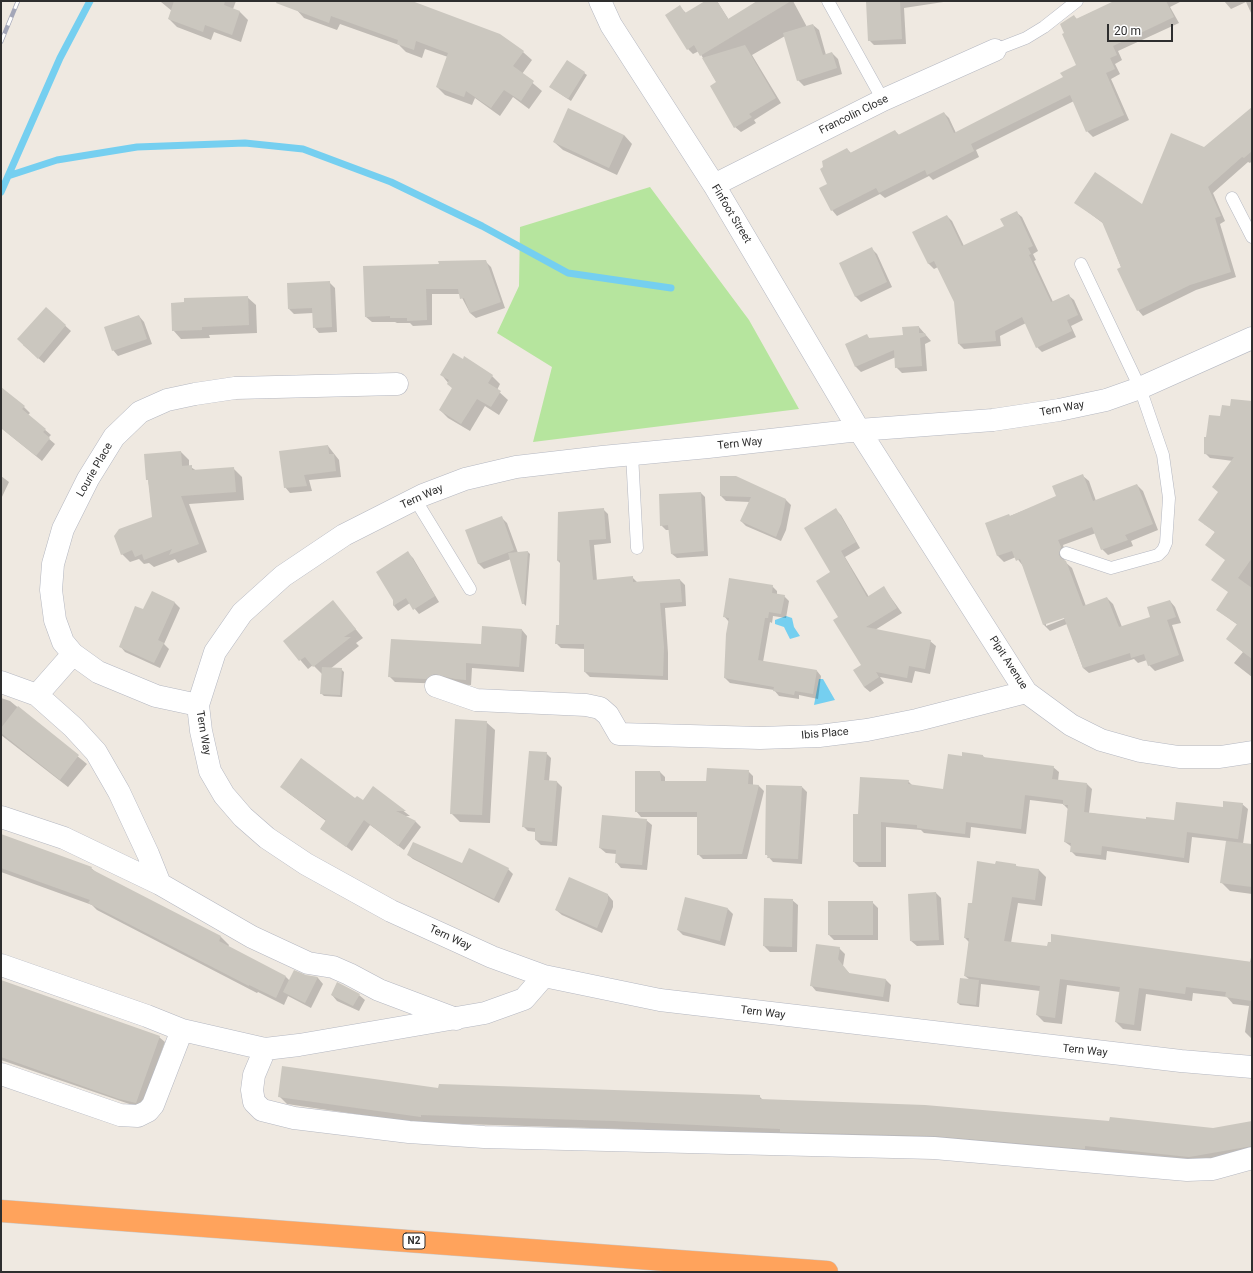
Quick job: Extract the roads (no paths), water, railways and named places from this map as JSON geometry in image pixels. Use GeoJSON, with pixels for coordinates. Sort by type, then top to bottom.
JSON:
{"type":"FeatureCollection","features":[{"type":"Feature","properties":{"kind":"highway","name":"N2"},"geometry":{"type":"LineString","coordinates":[[1,1211],[827,1272]]}},
{"type":"Feature","properties":{"kind":"street","name":"Finfoot Street"},"geometry":{"type":"LineString","coordinates":[[600,1],[611,25],[714,186],[859,430]]}},
{"type":"Feature","properties":{"kind":"street","name":"Francolin Close"},"geometry":{"type":"LineString","coordinates":[[714,186],[883,100],[995,50]]}},
{"type":"Feature","properties":{"kind":"street","name":"Tern Way"},"geometry":{"type":"LineString","coordinates":[[1252,338],[1140,388],[1106,400],[1059,410],[993,420],[859,430],[516,467],[466,479],[415,499],[338,539],[283,576],[242,613],[215,652],[198,706],[201,731],[210,771],[224,795],[242,817],[268,838],[306,864],[391,911],[492,957],[544,976],[667,1001],[1165,1060],[1252,1067]]}},
{"type":"Feature","properties":{"kind":"street","name":"Lourie Place"},"geometry":{"type":"LineString","coordinates":[[198,706],[156,696],[98,672],[73,654],[64,642],[55,620],[51,590],[53,564],[63,529],[88,479],[114,437],[140,412],[167,400],[235,388],[397,384]]}},
{"type":"Feature","properties":{"kind":"street","name":"Pipit Avenue"},"geometry":{"type":"LineString","coordinates":[[859,430],[1026,692],[1072,725],[1101,740],[1140,751],[1179,757],[1220,757],[1252,752]]}},
{"type":"Feature","properties":{"kind":"street"},"geometry":{"type":"LineString","coordinates":[[37,695],[73,654]]}},
{"type":"Feature","properties":{"kind":"street"},"geometry":{"type":"LineString","coordinates":[[1,682],[37,695],[73,727],[96,752],[119,792],[148,854],[160,884]]}},
{"type":"Feature","properties":{"kind":"street","name":"Ibis Place"},"geometry":{"type":"LineString","coordinates":[[436,686],[476,700],[586,705],[600,708],[608,715],[619,734],[760,738],[819,736],[867,730],[917,720],[1026,692]]}},
{"type":"Feature","properties":{"kind":"street"},"geometry":{"type":"LineString","coordinates":[[1,817],[64,838],[160,884],[252,937],[308,963],[333,967],[378,990],[457,1019]]}},
{"type":"Feature","properties":{"kind":"street"},"geometry":{"type":"LineString","coordinates":[[1,965],[147,1016],[182,1030],[265,1049],[457,1019],[485,1013],[524,999],[544,976]]}},
{"type":"Feature","properties":{"kind":"street"},"geometry":{"type":"LineString","coordinates":[[1,1074],[120,1115],[138,1116],[148,1111],[153,1105],[182,1030]]}},
{"type":"Feature","properties":{"kind":"street"},"geometry":{"type":"LineString","coordinates":[[265,1049],[254,1075],[252,1090],[254,1102],[262,1110],[294,1118],[409,1132],[484,1137],[934,1148],[1187,1170],[1213,1169],[1252,1158]]}},
{"type":"Feature","properties":{"kind":"lane"},"geometry":{"type":"LineString","coordinates":[[828,1],[883,100]]}},
{"type":"Feature","properties":{"kind":"lane"},"geometry":{"type":"LineString","coordinates":[[995,50],[1026,38],[1044,27],[1077,1]]}},
{"type":"Feature","properties":{"kind":"lane"},"geometry":{"type":"LineString","coordinates":[[1232,198],[1252,237]]}},
{"type":"Feature","properties":{"kind":"lane"},"geometry":{"type":"LineString","coordinates":[[1066,553],[1111,568],[1158,555],[1163,550],[1166,543],[1169,498],[1168,481],[1163,455],[1140,388],[1081,264]]}},
{"type":"Feature","properties":{"kind":"lane"},"geometry":{"type":"LineString","coordinates":[[632,454],[638,548]]}},
{"type":"Feature","properties":{"kind":"lane"},"geometry":{"type":"LineString","coordinates":[[415,499],[470,589]]}},
{"type":"Feature","properties":{"kind":"water"},"geometry":{"type":"Polygon","coordinates":[[[786,616],[792,618],[794,627],[800,636],[790,639],[784,627],[775,624],[775,620],[786,616]]]}},
{"type":"Feature","properties":{"kind":"water"},"geometry":{"type":"Polygon","coordinates":[[[819,679],[823,679],[835,700],[814,705],[819,679]]]}},
{"type":"Feature","properties":{"kind":"waterway"},"geometry":{"type":"LineString","coordinates":[[1,192],[60,58],[90,1]]}},
{"type":"Feature","properties":{"kind":"waterway"},"geometry":{"type":"LineString","coordinates":[[8,176],[57,160],[137,147],[245,143],[303,149],[391,182],[482,226],[568,273],[671,288]]}},
{"type":"Feature","properties":{"kind":"railway"},"geometry":{"type":"LineString","coordinates":[[1,42],[18,1]]}}]}
